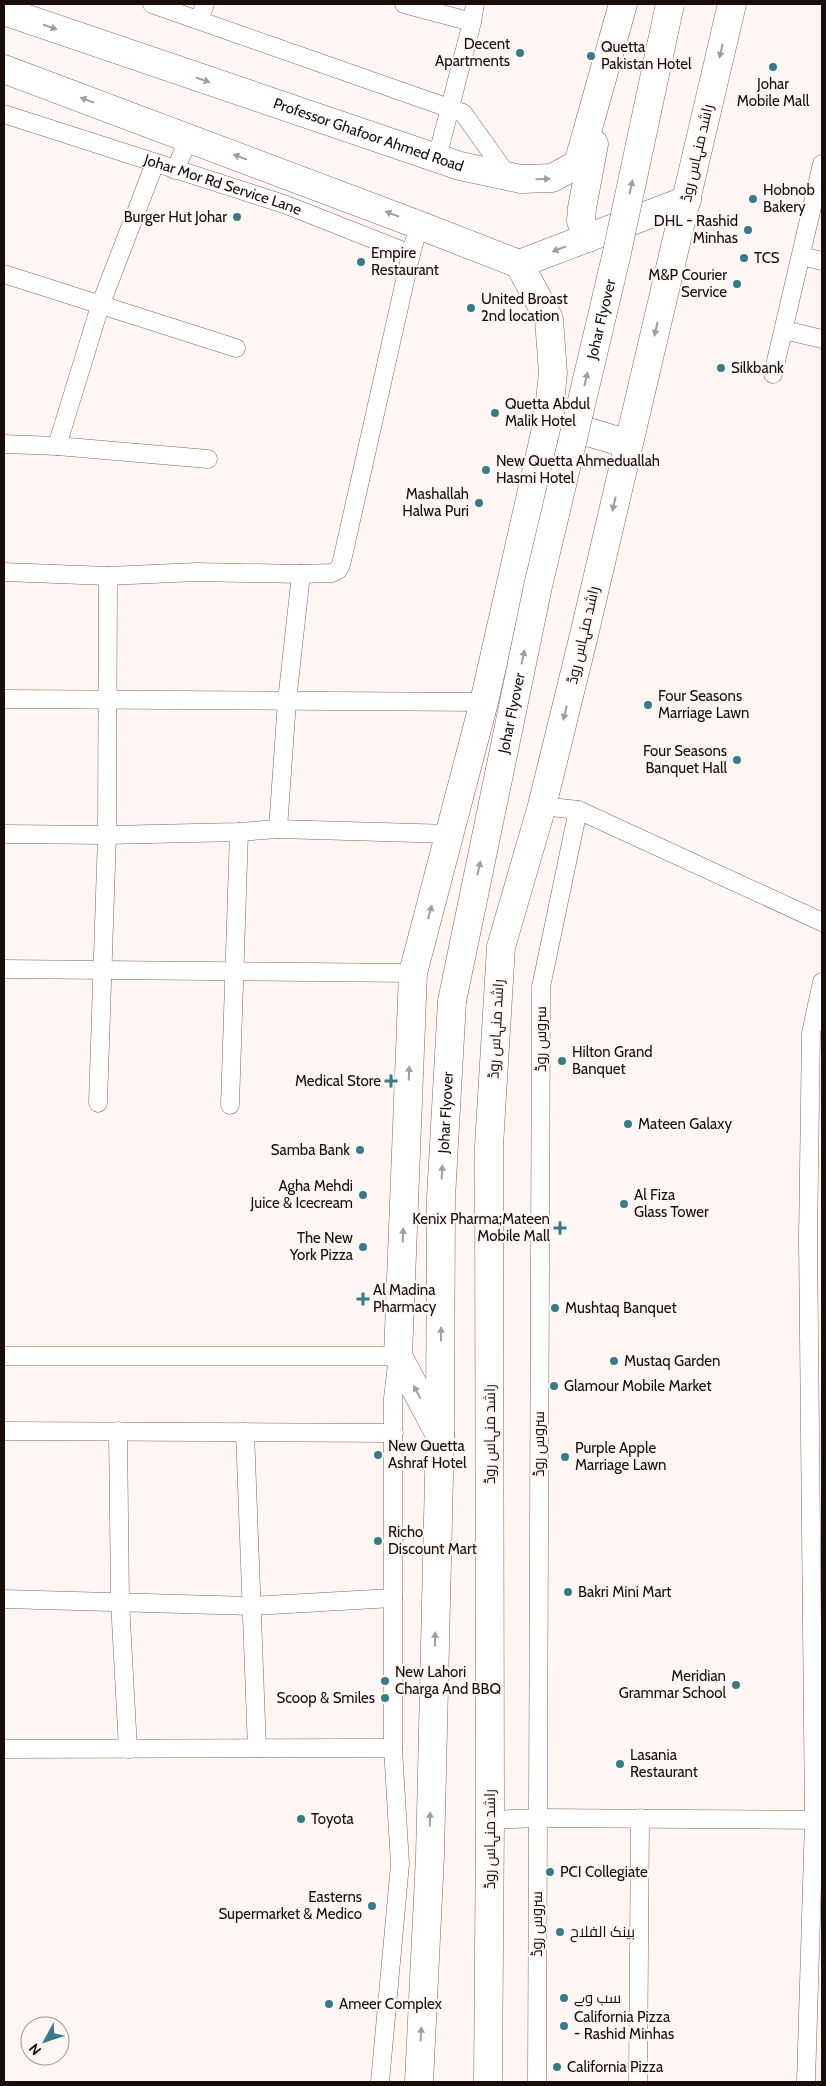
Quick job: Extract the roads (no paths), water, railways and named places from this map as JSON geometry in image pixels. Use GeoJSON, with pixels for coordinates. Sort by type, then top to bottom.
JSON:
{"type":"FeatureCollection","features":[{"type":"Feature","properties":{"kind":"main road","name":"Johar Flyover"},"geometry":{"type":"LineString","coordinates":[[440,1435],[441,1198],[452,1001],[538,586],[616,256],[670,4]]}},
{"type":"Feature","properties":{"kind":"main road","name":"راشد منہاس روڈ"},"geometry":{"type":"LineString","coordinates":[[488,2082],[490,1820],[489,1146],[501,947],[542,806],[732,4]]}},
{"type":"Feature","properties":{"kind":"main road","name":"Professor Ghafoor Ahmed Road"},"geometry":{"type":"LineString","coordinates":[[18,11],[460,166],[521,179],[552,178],[578,164],[621,11]]}},
{"type":"Feature","properties":{"kind":"main road"},"geometry":{"type":"LineString","coordinates":[[588,238],[581,221],[582,208],[621,11]]}},
{"type":"Feature","properties":{"kind":"main road"},"geometry":{"type":"LineString","coordinates":[[4,69],[519,264],[549,319],[553,373],[548,420],[484,702],[414,973],[398,1356],[440,1435],[430,1856],[419,2082]]}},
{"type":"Feature","properties":{"kind":"main road"},"geometry":{"type":"LineString","coordinates":[[519,264],[686,200]]}},
{"type":"Feature","properties":{"kind":"main road"},"geometry":{"type":"LineString","coordinates":[[548,420],[628,444]]}},
{"type":"Feature","properties":{"kind":"street"},"geometry":{"type":"LineString","coordinates":[[152,4],[202,12],[463,113],[508,176]]}},
{"type":"Feature","properties":{"kind":"street"},"geometry":{"type":"LineString","coordinates":[[404,4],[472,22]]}},
{"type":"Feature","properties":{"kind":"street"},"geometry":{"type":"LineString","coordinates":[[437,158],[475,4]]}},
{"type":"Feature","properties":{"kind":"street","name":"Johar Mor Rd Service Lane"},"geometry":{"type":"LineString","coordinates":[[4,114],[284,204],[411,254]]}},
{"type":"Feature","properties":{"kind":"street"},"geometry":{"type":"LineString","coordinates":[[175,170],[189,138]]}},
{"type":"Feature","properties":{"kind":"street"},"geometry":{"type":"LineString","coordinates":[[57,446],[100,306],[155,163]]}},
{"type":"Feature","properties":{"kind":"street"},"geometry":{"type":"LineString","coordinates":[[773,374],[822,164]]}},
{"type":"Feature","properties":{"kind":"street"},"geometry":{"type":"LineString","coordinates":[[4,572],[108,576],[197,572],[301,574],[332,573],[338,570],[341,565],[419,225]]}},
{"type":"Feature","properties":{"kind":"street"},"geometry":{"type":"LineString","coordinates":[[801,256],[822,261]]}},
{"type":"Feature","properties":{"kind":"street"},"geometry":{"type":"LineString","coordinates":[[4,274],[236,348]]}},
{"type":"Feature","properties":{"kind":"street"},"geometry":{"type":"LineString","coordinates":[[784,330],[822,339]]}},
{"type":"Feature","properties":{"kind":"street"},"geometry":{"type":"LineString","coordinates":[[4,444],[57,446],[208,459]]}},
{"type":"Feature","properties":{"kind":"street"},"geometry":{"type":"LineString","coordinates":[[278,829],[287,701],[301,574]]}},
{"type":"Feature","properties":{"kind":"street"},"geometry":{"type":"LineString","coordinates":[[98,1103],[107,835],[108,576]]}},
{"type":"Feature","properties":{"kind":"street"},"geometry":{"type":"LineString","coordinates":[[4,699],[484,702]]}},
{"type":"Feature","properties":{"kind":"street"},"geometry":{"type":"LineString","coordinates":[[542,806],[578,810],[822,922]]}},
{"type":"Feature","properties":{"kind":"street","name":"سروس روڈ"},"geometry":{"type":"LineString","coordinates":[[537,2082],[541,986],[578,810]]}},
{"type":"Feature","properties":{"kind":"street"},"geometry":{"type":"LineString","coordinates":[[4,834],[107,835],[238,832],[278,829],[451,834]]}},
{"type":"Feature","properties":{"kind":"street"},"geometry":{"type":"LineString","coordinates":[[230,1106],[238,832]]}},
{"type":"Feature","properties":{"kind":"street"},"geometry":{"type":"LineString","coordinates":[[4,970],[414,973]]}},
{"type":"Feature","properties":{"kind":"street"},"geometry":{"type":"LineString","coordinates":[[806,2082],[816,2011],[818,1644],[815,1238],[817,1032],[822,982]]}},
{"type":"Feature","properties":{"kind":"street"},"geometry":{"type":"LineString","coordinates":[[4,1356],[398,1356],[393,1398],[393,1748],[400,1864],[380,2082]]}},
{"type":"Feature","properties":{"kind":"street"},"geometry":{"type":"LineString","coordinates":[[4,1431],[394,1433]]}},
{"type":"Feature","properties":{"kind":"street"},"geometry":{"type":"LineString","coordinates":[[118,1431],[120,1601],[128,1749]]}},
{"type":"Feature","properties":{"kind":"street"},"geometry":{"type":"LineString","coordinates":[[245,1432],[257,1748]]}},
{"type":"Feature","properties":{"kind":"street"},"geometry":{"type":"LineString","coordinates":[[4,1599],[252,1606],[393,1598]]}},
{"type":"Feature","properties":{"kind":"street"},"geometry":{"type":"LineString","coordinates":[[4,1749],[393,1748]]}},
{"type":"Feature","properties":{"kind":"street"},"geometry":{"type":"LineString","coordinates":[[490,1820],[537,1818],[818,1820]]}},
{"type":"Feature","properties":{"kind":"street"},"geometry":{"type":"LineString","coordinates":[[638,2082],[640,1818]]}},
{"type":"Feature","properties":{"kind":"street"},"geometry":{"type":"LineString","coordinates":[[400,1864],[430,1856]]}},
{"type":"Feature","properties":{"kind":"place","name":"Decent Apartments"},"geometry":{"type":"Point","coordinates":[520,53]}},
{"type":"Feature","properties":{"kind":"place","name":"Quetta Pakistan Hotel"},"geometry":{"type":"Point","coordinates":[591,56]}},
{"type":"Feature","properties":{"kind":"place","name":"Johar Mobile Mall"},"geometry":{"type":"Point","coordinates":[773,67]}},
{"type":"Feature","properties":{"kind":"place","name":"Hobnob Bakery"},"geometry":{"type":"Point","coordinates":[753,199]}},
{"type":"Feature","properties":{"kind":"place","name":"Burger Hut Johar"},"geometry":{"type":"Point","coordinates":[237,217]}},
{"type":"Feature","properties":{"kind":"place","name":"DHL - Rashid Minhas"},"geometry":{"type":"Point","coordinates":[748,230]}},
{"type":"Feature","properties":{"kind":"place","name":"TCS"},"geometry":{"type":"Point","coordinates":[744,258]}},
{"type":"Feature","properties":{"kind":"place","name":"Empire Restaurant"},"geometry":{"type":"Point","coordinates":[361,262]}},
{"type":"Feature","properties":{"kind":"place","name":"M&P Courier Service"},"geometry":{"type":"Point","coordinates":[737,284]}},
{"type":"Feature","properties":{"kind":"place","name":"United Broast 2nd location"},"geometry":{"type":"Point","coordinates":[471,308]}},
{"type":"Feature","properties":{"kind":"place","name":"Silkbank"},"geometry":{"type":"Point","coordinates":[721,368]}},
{"type":"Feature","properties":{"kind":"place","name":"Quetta Abdul Malik Hotel"},"geometry":{"type":"Point","coordinates":[495,413]}},
{"type":"Feature","properties":{"kind":"place","name":"New Quetta Ahmeduallah Hasmi Hotel"},"geometry":{"type":"Point","coordinates":[486,470]}},
{"type":"Feature","properties":{"kind":"place","name":"Mashallah Halwa Puri"},"geometry":{"type":"Point","coordinates":[479,503]}},
{"type":"Feature","properties":{"kind":"place","name":"Four Seasons Marriage Lawn"},"geometry":{"type":"Point","coordinates":[648,705]}},
{"type":"Feature","properties":{"kind":"place","name":"Four Seasons Banquet Hall"},"geometry":{"type":"Point","coordinates":[737,760]}},
{"type":"Feature","properties":{"kind":"place","name":"Hilton Grand Banquet"},"geometry":{"type":"Point","coordinates":[562,1061]}},
{"type":"Feature","properties":{"kind":"place","name":"Medical Store"},"geometry":{"type":"Point","coordinates":[391,1081]}},
{"type":"Feature","properties":{"kind":"place","name":"Mateen Galaxy"},"geometry":{"type":"Point","coordinates":[628,1124]}},
{"type":"Feature","properties":{"kind":"place","name":"Samba Bank"},"geometry":{"type":"Point","coordinates":[360,1150]}},
{"type":"Feature","properties":{"kind":"place","name":"Agha Mehdi Juice & Icecream"},"geometry":{"type":"Point","coordinates":[363,1195]}},
{"type":"Feature","properties":{"kind":"place","name":"Al Fiza Glass Tower"},"geometry":{"type":"Point","coordinates":[624,1204]}},
{"type":"Feature","properties":{"kind":"place","name":"Kenix Pharma;Mateen Mobile Mall"},"geometry":{"type":"Point","coordinates":[560,1228]}},
{"type":"Feature","properties":{"kind":"place","name":"The New York Pizza"},"geometry":{"type":"Point","coordinates":[363,1247]}},
{"type":"Feature","properties":{"kind":"place","name":"Al Madina Pharmacy"},"geometry":{"type":"Point","coordinates":[363,1299]}},
{"type":"Feature","properties":{"kind":"place","name":"Mushtaq Banquet"},"geometry":{"type":"Point","coordinates":[555,1308]}},
{"type":"Feature","properties":{"kind":"place","name":"Mustaq Garden"},"geometry":{"type":"Point","coordinates":[614,1361]}},
{"type":"Feature","properties":{"kind":"place","name":"Glamour Mobile Market"},"geometry":{"type":"Point","coordinates":[554,1386]}},
{"type":"Feature","properties":{"kind":"place","name":"New Quetta Ashraf Hotel"},"geometry":{"type":"Point","coordinates":[378,1455]}},
{"type":"Feature","properties":{"kind":"place","name":"Purple Apple Marriage Lawn"},"geometry":{"type":"Point","coordinates":[565,1457]}},
{"type":"Feature","properties":{"kind":"place","name":"Richo Discount Mart"},"geometry":{"type":"Point","coordinates":[378,1541]}},
{"type":"Feature","properties":{"kind":"place","name":"Bakri Mini Mart"},"geometry":{"type":"Point","coordinates":[568,1592]}},
{"type":"Feature","properties":{"kind":"place","name":"New Lahori Charga And BBQ"},"geometry":{"type":"Point","coordinates":[385,1681]}},
{"type":"Feature","properties":{"kind":"place","name":"Meridian Grammar School"},"geometry":{"type":"Point","coordinates":[736,1685]}},
{"type":"Feature","properties":{"kind":"place","name":"Scoop & Smiles"},"geometry":{"type":"Point","coordinates":[385,1698]}},
{"type":"Feature","properties":{"kind":"place","name":"Lasania Restaurant"},"geometry":{"type":"Point","coordinates":[620,1764]}},
{"type":"Feature","properties":{"kind":"place","name":"Toyota"},"geometry":{"type":"Point","coordinates":[301,1819]}},
{"type":"Feature","properties":{"kind":"place","name":"PCI Collegiate"},"geometry":{"type":"Point","coordinates":[550,1872]}},
{"type":"Feature","properties":{"kind":"place","name":"Easterns Supermarket & Medico"},"geometry":{"type":"Point","coordinates":[372,1906]}},
{"type":"Feature","properties":{"kind":"place","name":"بینک الفلاح"},"geometry":{"type":"Point","coordinates":[560,1932]}},
{"type":"Feature","properties":{"kind":"place","name":"سب وے"},"geometry":{"type":"Point","coordinates":[564,1998]}},
{"type":"Feature","properties":{"kind":"place","name":"Ameer Complex"},"geometry":{"type":"Point","coordinates":[329,2004]}},
{"type":"Feature","properties":{"kind":"place","name":"California Pizza - Rashid Minhas"},"geometry":{"type":"Point","coordinates":[564,2026]}},
{"type":"Feature","properties":{"kind":"place","name":"California Pizza"},"geometry":{"type":"Point","coordinates":[557,2067]}}]}
